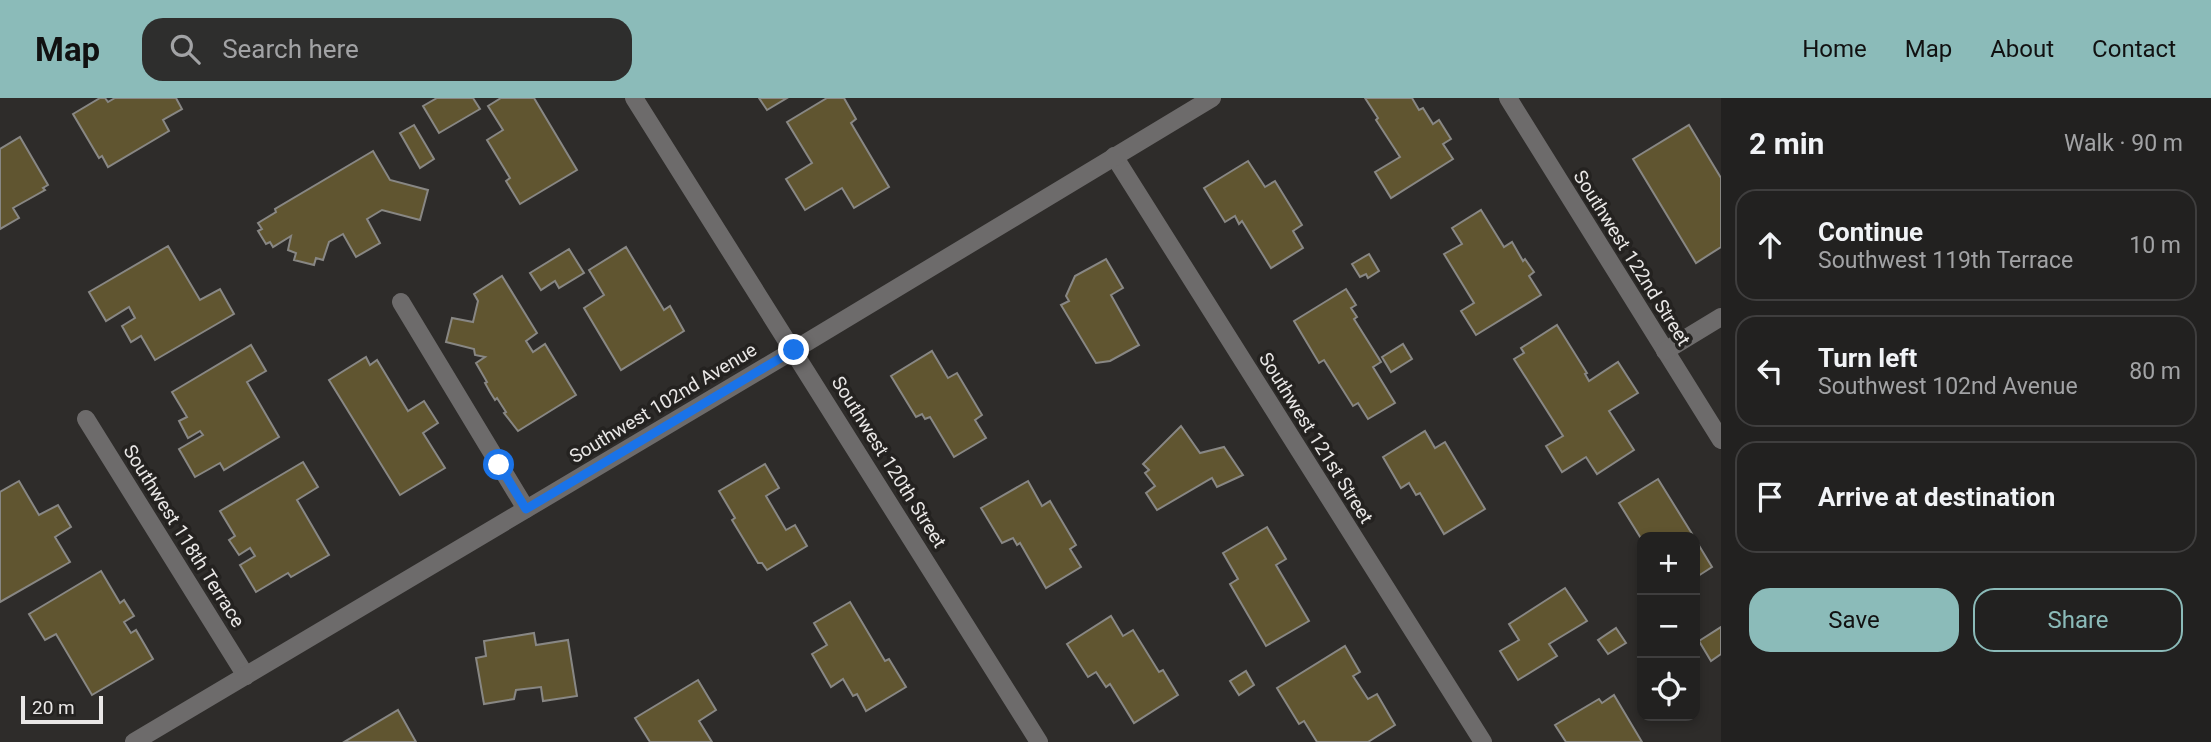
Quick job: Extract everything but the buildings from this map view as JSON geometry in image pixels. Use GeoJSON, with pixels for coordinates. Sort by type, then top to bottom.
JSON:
{"type":"FeatureCollection","features":[{"type":"Feature","properties":{"kind":"street","name":"Southwest 120th Street"},"geometry":{"type":"LineString","coordinates":[[635,98],[1039,742]]}},
{"type":"Feature","properties":{"kind":"street","name":"Southwest 102nd Avenue"},"geometry":{"type":"LineString","coordinates":[[134,742],[1212,98]]}},
{"type":"Feature","properties":{"kind":"street","name":"Southwest 122nd Street"},"geometry":{"type":"LineString","coordinates":[[1508,98],[1721,440]]}},
{"type":"Feature","properties":{"kind":"street","name":"Southwest 121st Street"},"geometry":{"type":"LineString","coordinates":[[1114,156],[1483,742]]}},
{"type":"Feature","properties":{"kind":"street"},"geometry":{"type":"LineString","coordinates":[[401,302],[526,509]]}},
{"type":"Feature","properties":{"kind":"street"},"geometry":{"type":"LineString","coordinates":[[1665,351],[1721,317]]}},
{"type":"Feature","properties":{"kind":"street","name":"Southwest 118th Terrace"},"geometry":{"type":"LineString","coordinates":[[86,419],[246,676]]}},
{"type":"Feature","properties":{"kind":"route"},"geometry":{"type":"LineString","coordinates":[[499,465],[526,509],[794,350]]}}]}
